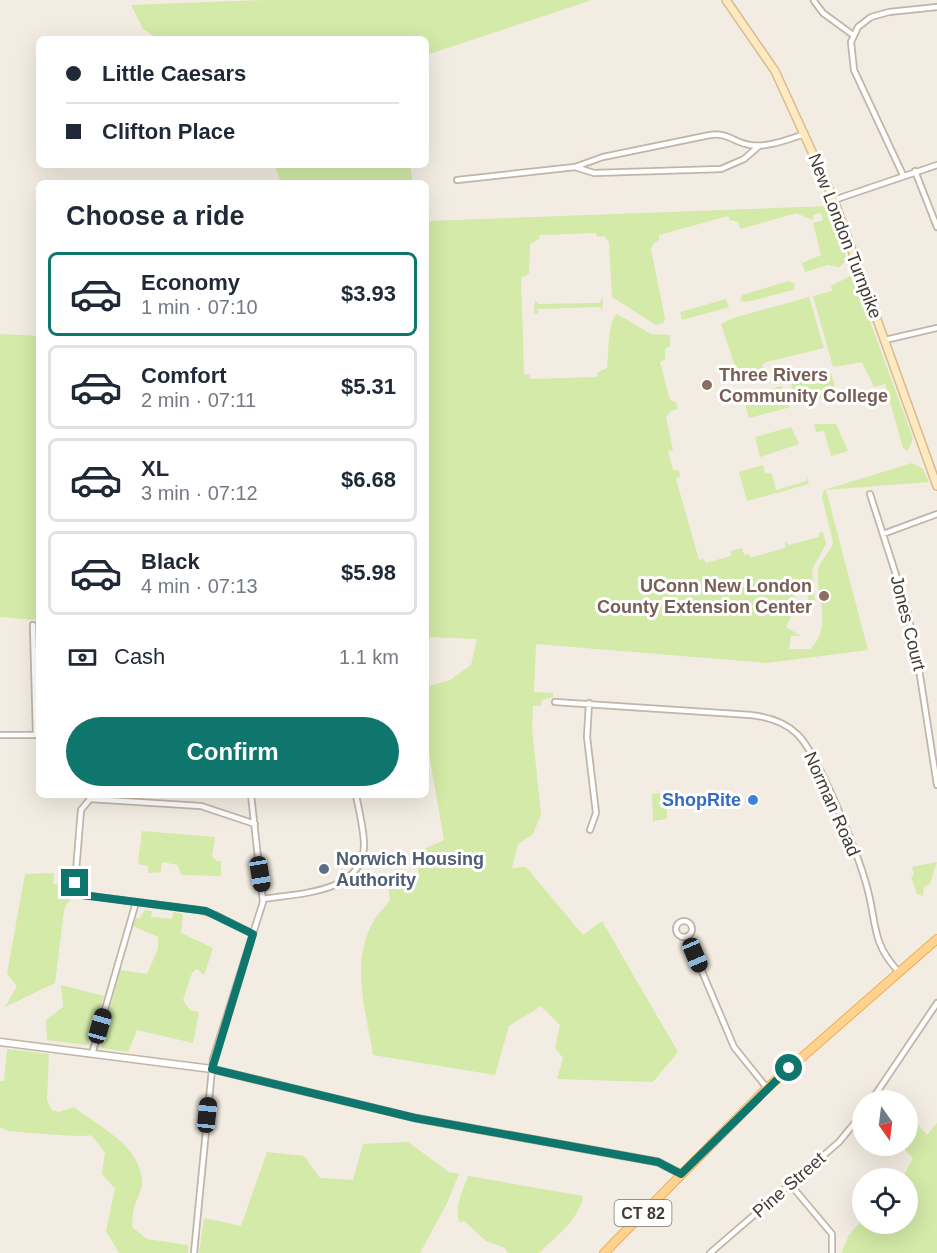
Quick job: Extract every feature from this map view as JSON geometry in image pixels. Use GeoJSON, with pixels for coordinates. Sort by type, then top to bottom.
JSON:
{"type":"FeatureCollection","features":[{"type":"Feature","properties":{"kind":"main road","name":"New London Turnpike"},"geometry":{"type":"LineString","coordinates":[[726,0],[775,71],[834,200],[937,486]]}},
{"type":"Feature","properties":{"kind":"main road","name":"CT 82"},"geometry":{"type":"LineString","coordinates":[[604,1253],[767,1088],[937,939]]}},
{"type":"Feature","properties":{"kind":"street"},"geometry":{"type":"LineString","coordinates":[[814,1],[822,12],[853,35]]}},
{"type":"Feature","properties":{"kind":"street"},"geometry":{"type":"LineString","coordinates":[[903,175],[854,70],[850,51],[853,35],[862,23],[878,15],[937,7]]}},
{"type":"Feature","properties":{"kind":"street"},"geometry":{"type":"LineString","coordinates":[[457,180],[575,167],[603,157],[715,134],[728,135],[744,144],[759,146],[805,134]]}},
{"type":"Feature","properties":{"kind":"street"},"geometry":{"type":"LineString","coordinates":[[575,167],[594,173],[721,169],[744,159],[759,146]]}},
{"type":"Feature","properties":{"kind":"street"},"geometry":{"type":"LineString","coordinates":[[834,200],[937,165]]}},
{"type":"Feature","properties":{"kind":"street"},"geometry":{"type":"LineString","coordinates":[[915,171],[937,227]]}},
{"type":"Feature","properties":{"kind":"street"},"geometry":{"type":"LineString","coordinates":[[885,340],[937,328]]}},
{"type":"Feature","properties":{"kind":"street","name":"Jones Court"},"geometry":{"type":"LineString","coordinates":[[870,494],[907,609],[921,680],[937,785]]}},
{"type":"Feature","properties":{"kind":"street"},"geometry":{"type":"LineString","coordinates":[[883,534],[937,514]]}},
{"type":"Feature","properties":{"kind":"street"},"geometry":{"type":"LineString","coordinates":[[0,735],[36,735],[33,625]]}},
{"type":"Feature","properties":{"kind":"street","name":"Norman Road"},"geometry":{"type":"LineString","coordinates":[[555,702],[751,715],[777,721],[795,732],[817,763],[866,882],[880,948],[898,971]]}},
{"type":"Feature","properties":{"kind":"street"},"geometry":{"type":"LineString","coordinates":[[589,704],[587,734],[596,813],[590,830]]}},
{"type":"Feature","properties":{"kind":"street"},"geometry":{"type":"LineString","coordinates":[[253,934],[206,911],[85,896],[76,889],[81,810],[87,801],[94,798],[201,806],[255,824]]}},
{"type":"Feature","properties":{"kind":"street"},"geometry":{"type":"LineString","coordinates":[[194,1253],[212,1069],[263,899],[251,798]]}},
{"type":"Feature","properties":{"kind":"street"},"geometry":{"type":"LineString","coordinates":[[263,899],[332,887],[350,876],[360,861],[364,846],[356,798]]}},
{"type":"Feature","properties":{"kind":"street"},"geometry":{"type":"LineString","coordinates":[[92,1054],[135,902]]}},
{"type":"Feature","properties":{"kind":"street"},"geometry":{"type":"LineString","coordinates":[[687,936],[734,1047],[767,1088]]}},
{"type":"Feature","properties":{"kind":"street"},"geometry":{"type":"LineString","coordinates":[[879,1090],[937,1002]]}},
{"type":"Feature","properties":{"kind":"street"},"geometry":{"type":"LineString","coordinates":[[0,1042],[212,1069],[415,1118],[658,1162],[681,1174]]}},
{"type":"Feature","properties":{"kind":"street","name":"Pine Street"},"geometry":{"type":"LineString","coordinates":[[710,1253],[839,1142],[852,1126]]}},
{"type":"Feature","properties":{"kind":"street"},"geometry":{"type":"LineString","coordinates":[[790,1184],[832,1234],[832,1253]]}},
{"type":"Feature","properties":{"kind":"green space"},"geometry":{"type":"Polygon","coordinates":[[[266,0],[592,0],[429,54],[429,36],[154,36],[143,29],[131,5],[266,0]]]}},
{"type":"Feature","properties":{"kind":"green space"},"geometry":{"type":"Polygon","coordinates":[[[276,168],[410,168],[412,180],[280,180],[276,168]]]}},
{"type":"Feature","properties":{"kind":"green space"},"geometry":{"type":"Polygon","coordinates":[[[830,206],[847,260],[839,267],[828,265],[805,272],[802,263],[821,255],[813,223],[823,220],[821,213],[813,215],[813,220],[796,213],[741,229],[738,222],[730,220],[728,216],[659,235],[659,240],[653,244],[651,250],[665,318],[663,323],[656,325],[612,297],[609,242],[604,236],[597,237],[596,233],[540,235],[539,239],[530,244],[529,274],[521,278],[524,374],[530,375],[530,379],[597,377],[597,373],[607,368],[610,331],[617,314],[651,334],[670,335],[670,346],[665,349],[665,359],[660,362],[670,400],[676,402],[678,409],[671,411],[666,417],[673,450],[668,451],[673,470],[679,471],[680,477],[676,479],[699,560],[704,559],[706,563],[731,556],[731,551],[742,548],[744,555],[749,554],[750,558],[785,548],[785,541],[789,545],[819,537],[819,533],[823,532],[826,544],[812,570],[815,601],[809,601],[805,587],[794,588],[796,606],[786,627],[801,636],[791,636],[789,649],[810,649],[821,631],[822,611],[818,571],[820,563],[833,542],[822,497],[824,490],[912,463],[923,469],[929,482],[826,490],[868,650],[767,663],[536,644],[534,692],[553,693],[553,697],[542,700],[541,706],[533,706],[532,728],[541,814],[533,834],[518,844],[512,868],[526,867],[583,935],[602,921],[678,1052],[653,1082],[557,1079],[563,1058],[555,1048],[560,1025],[541,1006],[509,1026],[495,1075],[373,1055],[362,988],[362,954],[366,938],[375,919],[390,900],[388,886],[417,882],[420,851],[444,840],[429,754],[429,686],[450,680],[471,665],[477,639],[429,637],[429,221],[830,206]]]}},
{"type":"Feature","properties":{"kind":"green space"},"geometry":{"type":"Polygon","coordinates":[[[850,276],[854,278],[913,438],[908,451],[903,448],[885,384],[874,387],[862,362],[833,367],[813,296],[832,291],[831,286],[850,276]]]}},
{"type":"Feature","properties":{"kind":"green space"},"geometry":{"type":"Polygon","coordinates":[[[789,281],[795,284],[793,290],[747,302],[740,301],[742,295],[789,281]]]}},
{"type":"Feature","properties":{"kind":"green space"},"geometry":{"type":"Polygon","coordinates":[[[603,297],[602,312],[600,307],[538,309],[538,314],[534,313],[535,300],[538,304],[599,303],[603,297]]]}},
{"type":"Feature","properties":{"kind":"green space"},"geometry":{"type":"Polygon","coordinates":[[[809,297],[824,348],[766,362],[762,365],[763,370],[745,375],[742,370],[736,369],[721,324],[733,318],[809,297]]]}},
{"type":"Feature","properties":{"kind":"green space"},"geometry":{"type":"Polygon","coordinates":[[[726,299],[729,307],[682,320],[680,312],[726,299]]]}},
{"type":"Feature","properties":{"kind":"green space"},"geometry":{"type":"Polygon","coordinates":[[[0,334],[36,336],[36,620],[0,617],[0,334]]]}},
{"type":"Feature","properties":{"kind":"green space"},"geometry":{"type":"Polygon","coordinates":[[[831,373],[837,394],[795,406],[797,402],[791,384],[831,373]]]}},
{"type":"Feature","properties":{"kind":"green space"},"geometry":{"type":"Polygon","coordinates":[[[782,386],[786,405],[791,407],[749,418],[743,397],[782,386]]]}},
{"type":"Feature","properties":{"kind":"green space"},"geometry":{"type":"Polygon","coordinates":[[[814,424],[836,424],[848,451],[831,456],[824,431],[816,432],[814,424]]]}},
{"type":"Feature","properties":{"kind":"green space"},"geometry":{"type":"Polygon","coordinates":[[[791,427],[799,444],[760,457],[755,437],[791,427]]]}},
{"type":"Feature","properties":{"kind":"green space"},"geometry":{"type":"Polygon","coordinates":[[[763,465],[765,473],[772,474],[776,490],[807,481],[807,476],[809,484],[747,501],[739,472],[763,465]]]}},
{"type":"Feature","properties":{"kind":"green space"},"geometry":{"type":"Polygon","coordinates":[[[666,793],[667,819],[653,821],[652,794],[666,793]]]}},
{"type":"Feature","properties":{"kind":"green space"},"geometry":{"type":"Polygon","coordinates":[[[142,831],[215,837],[212,856],[216,861],[221,861],[221,876],[181,875],[178,865],[162,862],[161,872],[148,873],[148,866],[138,864],[142,831]]]}},
{"type":"Feature","properties":{"kind":"green space"},"geometry":{"type":"Polygon","coordinates":[[[937,862],[930,884],[924,887],[923,896],[917,894],[911,876],[914,875],[912,867],[937,862]]]}},
{"type":"Feature","properties":{"kind":"green space"},"geometry":{"type":"Polygon","coordinates":[[[54,873],[53,884],[62,885],[75,895],[64,911],[55,983],[5,1007],[17,986],[7,974],[25,874],[54,873]]]}},
{"type":"Feature","properties":{"kind":"green space"},"geometry":{"type":"Polygon","coordinates":[[[145,910],[152,911],[151,917],[172,919],[174,912],[183,914],[181,933],[213,948],[204,975],[197,969],[192,973],[183,1000],[190,1010],[199,1012],[193,1043],[137,1030],[128,1052],[102,1048],[101,1042],[120,970],[147,974],[158,949],[158,937],[133,926],[136,918],[139,919],[145,910]]]}},
{"type":"Feature","properties":{"kind":"green space"},"geometry":{"type":"Polygon","coordinates":[[[61,985],[104,996],[87,1045],[47,1040],[46,1020],[63,1007],[61,985]]]}},
{"type":"Feature","properties":{"kind":"green space"},"geometry":{"type":"Polygon","coordinates":[[[7,1049],[49,1054],[47,1100],[52,1110],[59,1112],[74,1107],[106,1129],[134,1157],[142,1184],[133,1210],[132,1227],[147,1239],[188,1245],[188,1253],[119,1253],[106,1231],[115,1189],[102,1174],[105,1152],[91,1135],[8,1131],[0,1127],[0,1081],[4,1081],[7,1049]]]}},
{"type":"Feature","properties":{"kind":"green space"},"geometry":{"type":"Polygon","coordinates":[[[937,1123],[937,1253],[841,1253],[852,1232],[852,1234],[918,1234],[918,1168],[908,1168],[913,1158],[911,1156],[918,1156],[918,1125],[927,1135],[937,1123]]]}},
{"type":"Feature","properties":{"kind":"green space"},"geometry":{"type":"Polygon","coordinates":[[[408,1142],[449,1172],[459,1174],[446,1205],[420,1253],[199,1253],[204,1218],[241,1226],[267,1152],[304,1156],[320,1178],[353,1180],[363,1144],[408,1142]]]}},
{"type":"Feature","properties":{"kind":"green space"},"geometry":{"type":"Polygon","coordinates":[[[468,1176],[583,1196],[581,1205],[572,1220],[539,1253],[508,1253],[505,1248],[486,1241],[464,1221],[460,1223],[458,1205],[468,1176]]]}},
{"type":"Feature","properties":{"kind":"place","name":"Three Rivers Community College"},"geometry":{"type":"Point","coordinates":[707,385]}},
{"type":"Feature","properties":{"kind":"place","name":"UConn New London County Extension Center"},"geometry":{"type":"Point","coordinates":[824,596]}},
{"type":"Feature","properties":{"kind":"place","name":"ShopRite"},"geometry":{"type":"Point","coordinates":[753,800]}},
{"type":"Feature","properties":{"kind":"place","name":"Norwich Housing Authority"},"geometry":{"type":"Point","coordinates":[324,869]}},
{"type":"Feature","properties":{"kind":"route"},"geometry":{"type":"LineString","coordinates":[[75,883],[78,893],[88,897],[206,911],[253,934],[214,1054],[212,1069],[415,1118],[658,1162],[669,1165],[681,1174],[789,1068]]}}]}
